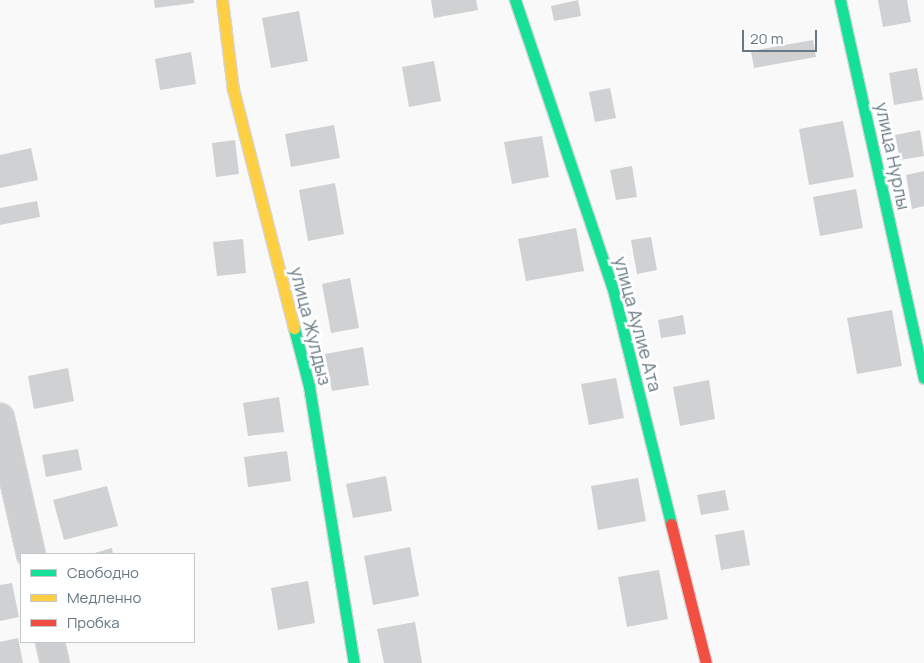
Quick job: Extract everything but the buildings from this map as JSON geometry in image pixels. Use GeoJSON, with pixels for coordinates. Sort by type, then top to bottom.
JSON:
{"type":"FeatureCollection","features":[{"type":"Feature","properties":{"kind":"street","name":"улица Жулдыз"},"geometry":{"type":"LineString","coordinates":[[222,0],[233,89],[309,386],[354,663]]}},
{"type":"Feature","properties":{"kind":"street","name":"улица Аулие Ата"},"geometry":{"type":"LineString","coordinates":[[515,0],[613,289],[706,663]]}},
{"type":"Feature","properties":{"kind":"street","name":"улица Нурлы"},"geometry":{"type":"LineString","coordinates":[[840,0],[924,378]]}},
{"type":"Feature","properties":{"kind":"street"},"geometry":{"type":"LineString","coordinates":[[0,418],[31,553]]}},
{"type":"Feature","properties":{"kind":"street"},"geometry":{"type":"LineString","coordinates":[[50,643],[55,663]]}},
{"type":"Feature","properties":{"kind":"traffic: fast"},"geometry":{"type":"LineString","coordinates":[[515,0],[613,289],[671,524]]}},
{"type":"Feature","properties":{"kind":"traffic: fast"},"geometry":{"type":"LineString","coordinates":[[840,0],[924,378]]}},
{"type":"Feature","properties":{"kind":"traffic: fast"},"geometry":{"type":"LineString","coordinates":[[294,328],[309,386],[354,663]]}},
{"type":"Feature","properties":{"kind":"traffic: slow"},"geometry":{"type":"LineString","coordinates":[[222,0],[233,89],[294,328]]}},
{"type":"Feature","properties":{"kind":"traffic: jam"},"geometry":{"type":"LineString","coordinates":[[671,524],[706,663]]}}]}
